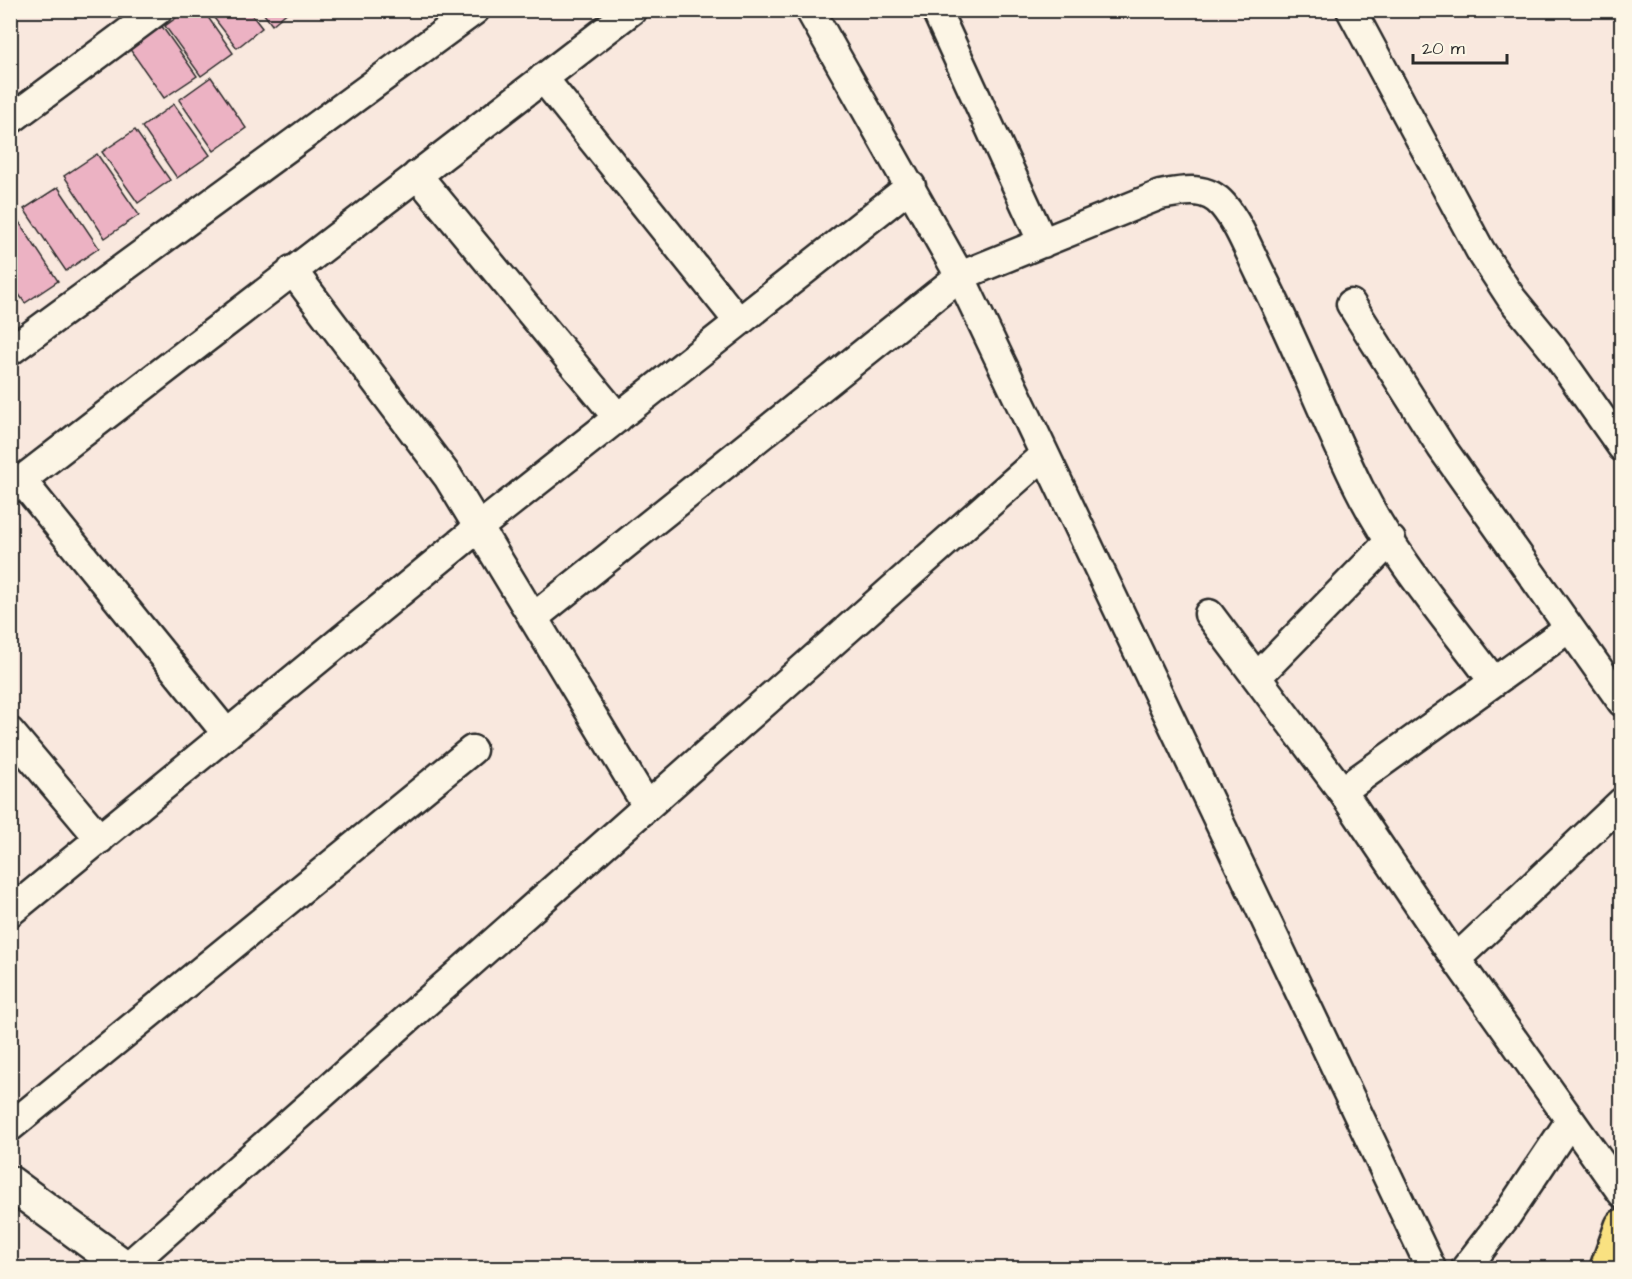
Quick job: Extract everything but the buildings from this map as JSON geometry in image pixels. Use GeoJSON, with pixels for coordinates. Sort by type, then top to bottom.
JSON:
{"type":"FeatureCollection","features":[{"type":"Feature","properties":{"kind":"main road"},"geometry":{"type":"LineString","coordinates":[[1607,1269],[1622,1227]]}},
{"type":"Feature","properties":{"kind":"street"},"geometry":{"type":"LineString","coordinates":[[10,120],[158,10]]}},
{"type":"Feature","properties":{"kind":"street"},"geometry":{"type":"LineString","coordinates":[[10,351],[475,10]]}},
{"type":"Feature","properties":{"kind":"street"},"geometry":{"type":"LineString","coordinates":[[227,734],[16,485],[632,10]]}},
{"type":"Feature","properties":{"kind":"street"},"geometry":{"type":"LineString","coordinates":[[810,10],[960,276],[1431,1269]]}},
{"type":"Feature","properties":{"kind":"street"},"geometry":{"type":"LineString","coordinates":[[936,10],[1043,243]]}},
{"type":"Feature","properties":{"kind":"street"},"geometry":{"type":"LineString","coordinates":[[1351,10],[1480,250],[1512,299],[1553,349],[1622,447]]}},
{"type":"Feature","properties":{"kind":"street"},"geometry":{"type":"LineString","coordinates":[[543,78],[739,322]]}},
{"type":"Feature","properties":{"kind":"street"},"geometry":{"type":"LineString","coordinates":[[417,175],[618,418]]}},
{"type":"Feature","properties":{"kind":"street"},"geometry":{"type":"LineString","coordinates":[[10,912],[478,528],[911,186]]}},
{"type":"Feature","properties":{"kind":"street"},"geometry":{"type":"LineString","coordinates":[[533,618],[960,276],[1160,195],[1185,190],[1207,192],[1222,204],[1292,335],[1360,489],[1391,540],[1494,682]]}},
{"type":"Feature","properties":{"kind":"street"},"geometry":{"type":"LineString","coordinates":[[292,270],[448,477],[647,806]]}},
{"type":"Feature","properties":{"kind":"street"},"geometry":{"type":"LineString","coordinates":[[1351,304],[1442,448],[1622,702]]}},
{"type":"Feature","properties":{"kind":"street"},"geometry":{"type":"LineString","coordinates":[[10,1183],[126,1269],[1044,455]]}},
{"type":"Feature","properties":{"kind":"street"},"geometry":{"type":"LineString","coordinates":[[1257,677],[1391,540]]}},
{"type":"Feature","properties":{"kind":"street"},"geometry":{"type":"LineString","coordinates":[[1209,614],[1341,791],[1456,959],[1622,1193]]}},
{"type":"Feature","properties":{"kind":"street"},"geometry":{"type":"LineString","coordinates":[[1341,791],[1569,628]]}},
{"type":"Feature","properties":{"kind":"street"},"geometry":{"type":"LineString","coordinates":[[10,732],[100,839]]}},
{"type":"Feature","properties":{"kind":"street"},"geometry":{"type":"LineString","coordinates":[[10,1127],[472,750]]}},
{"type":"Feature","properties":{"kind":"street"},"geometry":{"type":"LineString","coordinates":[[1456,959],[1622,802]]}},
{"type":"Feature","properties":{"kind":"street"},"geometry":{"type":"LineString","coordinates":[[1467,1269],[1507,1215],[1570,1121]]}}]}
